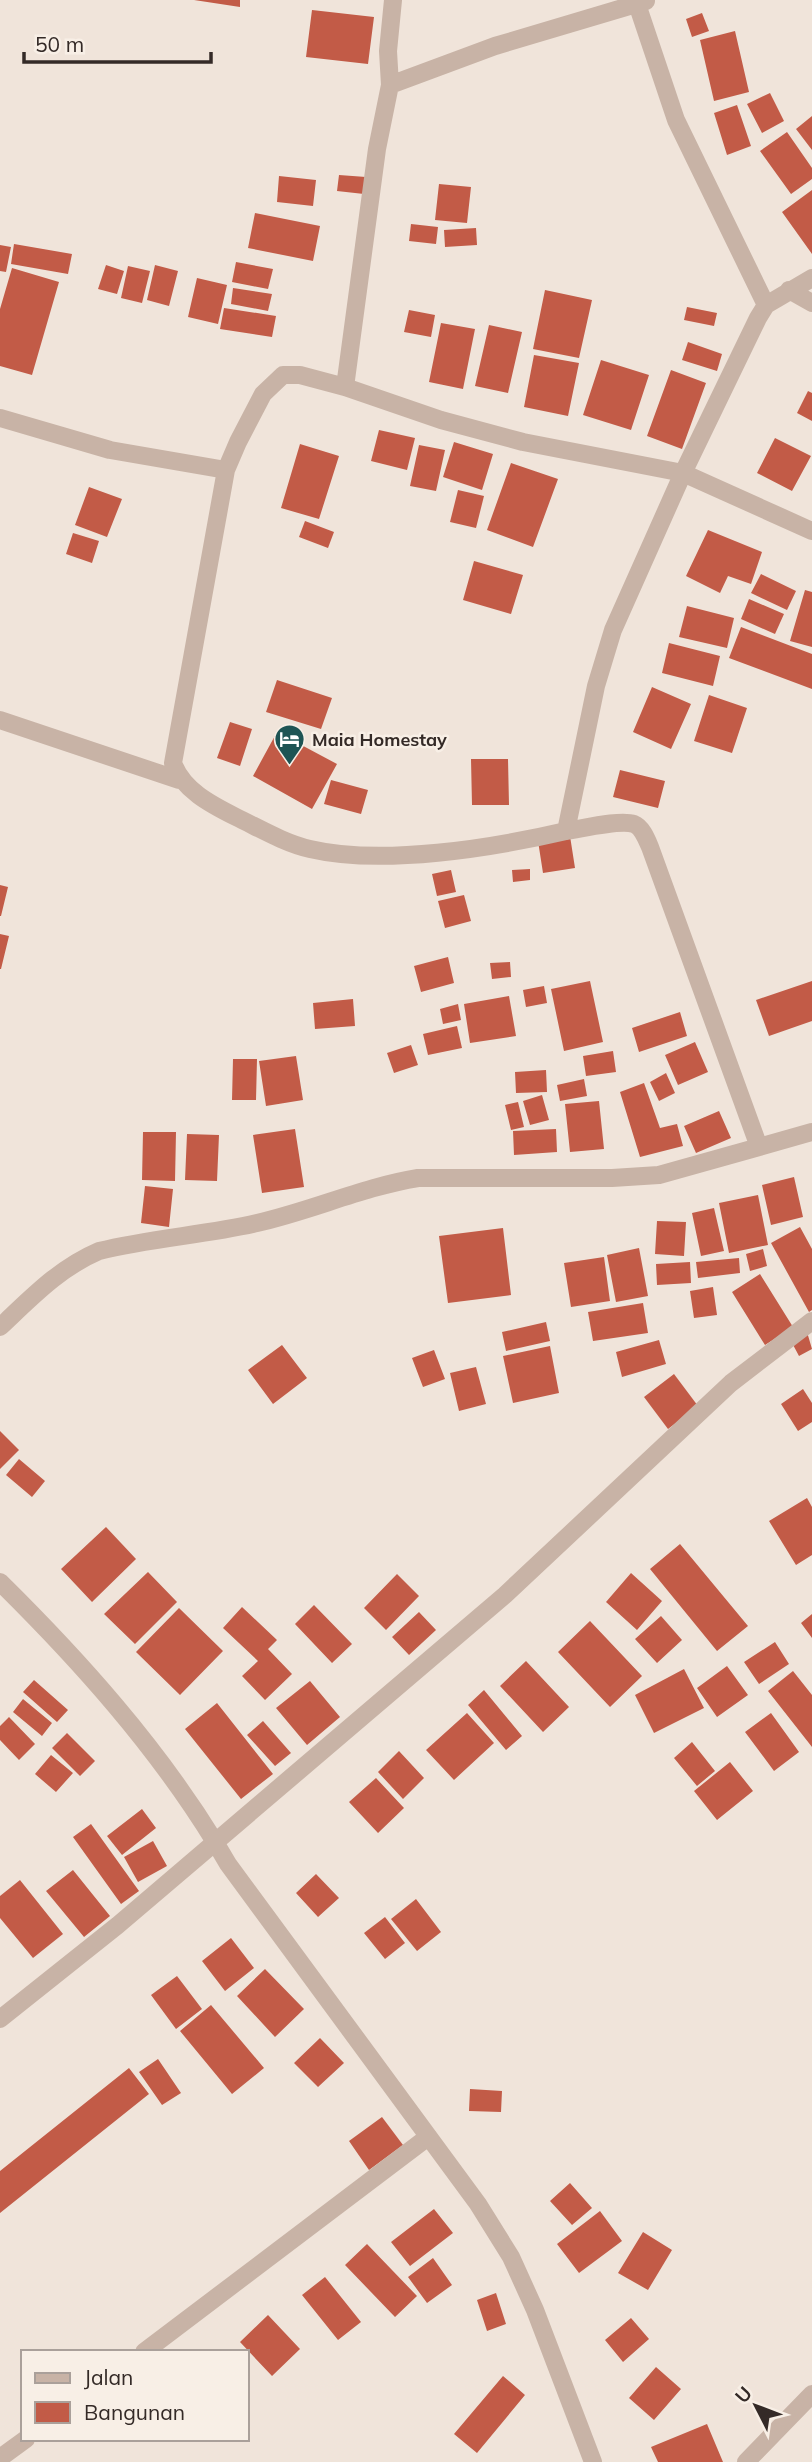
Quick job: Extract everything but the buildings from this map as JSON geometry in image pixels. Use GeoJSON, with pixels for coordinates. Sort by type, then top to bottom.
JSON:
{"type":"FeatureCollection","features":[{"type":"Feature","properties":{"kind":"street"},"geometry":{"type":"LineString","coordinates":[[345,387],[377,149],[390,85],[388,51],[393,0]]}},
{"type":"Feature","properties":{"kind":"street"},"geometry":{"type":"LineString","coordinates":[[390,85],[483,50],[642,2],[676,120],[766,305]]}},
{"type":"Feature","properties":{"kind":"street"},"geometry":{"type":"LineString","coordinates":[[566,831],[596,686],[613,631],[683,473],[766,305],[812,278]]}},
{"type":"Feature","properties":{"kind":"street"},"geometry":{"type":"LineString","coordinates":[[789,290],[812,303]]}},
{"type":"Feature","properties":{"kind":"street"},"geometry":{"type":"LineString","coordinates":[[179,780],[173,762],[176,730],[226,470],[253,412],[273,381],[283,375],[300,375],[345,387],[441,420],[523,442],[683,473],[812,531]]}},
{"type":"Feature","properties":{"kind":"street"},"geometry":{"type":"LineString","coordinates":[[0,418],[110,450],[226,470]]}},
{"type":"Feature","properties":{"kind":"street"},"geometry":{"type":"LineString","coordinates":[[0,720],[179,780],[223,811],[310,849],[380,855],[425,852],[513,844],[566,831],[621,823],[634,824],[641,829],[650,847],[759,1147]]}},
{"type":"Feature","properties":{"kind":"street"},"geometry":{"type":"LineString","coordinates":[[0,1327],[75,1261],[122,1245],[254,1224],[309,1210],[393,1182],[418,1178],[612,1178],[659,1175],[812,1132]]}},
{"type":"Feature","properties":{"kind":"street"},"geometry":{"type":"LineString","coordinates":[[0,2019],[215,1842],[551,1554],[731,1383],[812,1321]]}},
{"type":"Feature","properties":{"kind":"street"},"geometry":{"type":"LineString","coordinates":[[0,1582],[85,1671],[158,1756],[228,1864],[478,2204],[511,2257],[535,2310],[593,2462]]}},
{"type":"Feature","properties":{"kind":"street"},"geometry":{"type":"LineString","coordinates":[[147,2350],[428,2137]]}},
{"type":"Feature","properties":{"kind":"street"},"geometry":{"type":"LineString","coordinates":[[746,2462],[812,2394]]}},
{"type":"Feature","properties":{"kind":"street"},"geometry":{"type":"LineString","coordinates":[[0,2458],[23,2441]]}},
{"type":"Feature","properties":{"kind":"place","name":"Maia Homestay"},"geometry":{"type":"Point","coordinates":[289,767]}}]}
